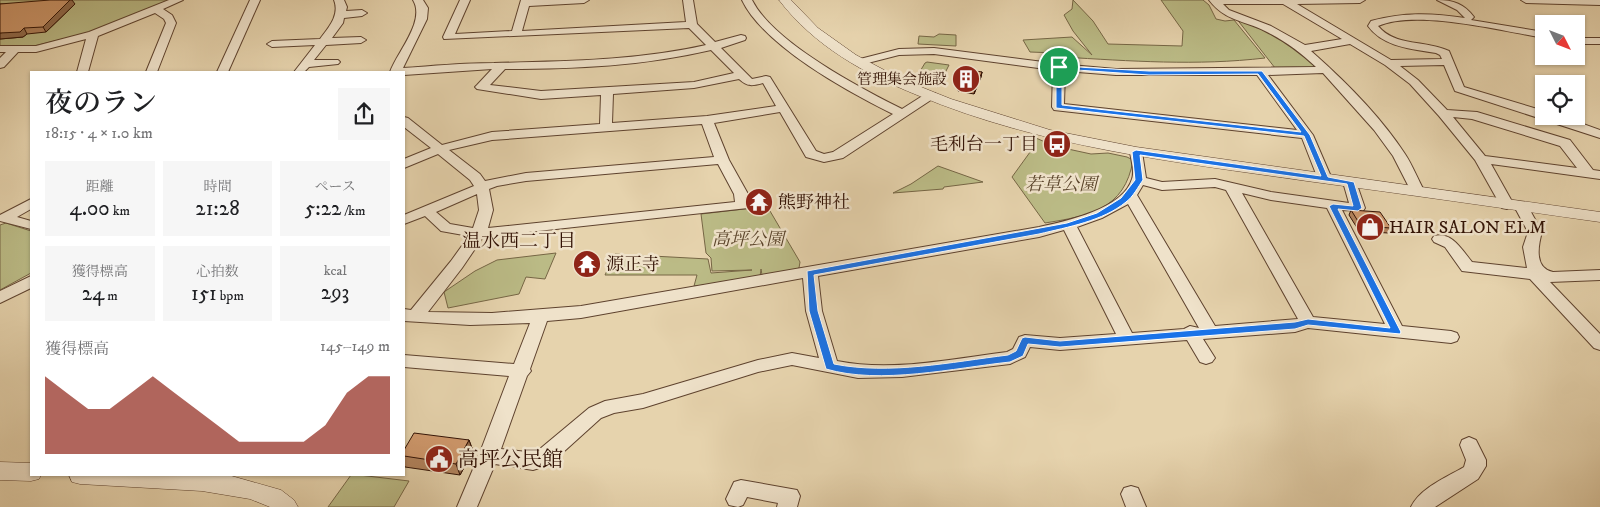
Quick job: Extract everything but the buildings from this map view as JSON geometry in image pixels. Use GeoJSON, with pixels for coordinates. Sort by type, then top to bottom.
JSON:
{"type":"FeatureCollection","features":[{"type":"Feature","properties":{"kind":"street"},"geometry":{"type":"LineString","coordinates":[[0,49],[36,49],[93,34],[178,0]]}},
{"type":"Feature","properties":{"kind":"street"},"geometry":{"type":"LineString","coordinates":[[222,71],[255,0]]}},
{"type":"Feature","properties":{"kind":"street"},"geometry":{"type":"LineString","coordinates":[[329,0],[334,0]]}},
{"type":"Feature","properties":{"kind":"street"},"geometry":{"type":"LineString","coordinates":[[303,68],[340,19],[342,8],[339,0]]}},
{"type":"Feature","properties":{"kind":"street"},"geometry":{"type":"LineString","coordinates":[[396,71],[422,19],[423,8],[418,0]]}},
{"type":"Feature","properties":{"kind":"street"},"geometry":{"type":"LineString","coordinates":[[466,0],[448,37],[692,25]]}},
{"type":"Feature","properties":{"kind":"street"},"geometry":{"type":"LineString","coordinates":[[516,34],[526,1],[584,0]]}},
{"type":"Feature","properties":{"kind":"street"},"geometry":{"type":"LineString","coordinates":[[688,0],[692,25],[750,83],[766,80],[811,154],[820,158],[838,156],[930,96]]}},
{"type":"Feature","properties":{"kind":"street"},"geometry":{"type":"LineString","coordinates":[[747,0],[755,17],[810,63],[849,87],[902,114]]}},
{"type":"Feature","properties":{"kind":"street"},"geometry":{"type":"LineString","coordinates":[[785,0],[804,22],[824,39],[875,71],[930,96],[1015,125],[1088,144],[1136,152],[1600,217]]}},
{"type":"Feature","properties":{"kind":"street"},"geometry":{"type":"LineString","coordinates":[[1215,0],[1360,0]]}},
{"type":"Feature","properties":{"kind":"street"},"geometry":{"type":"LineString","coordinates":[[1215,0],[1225,12],[1267,28],[1303,49],[1326,70],[1378,127],[1399,156],[1418,192]]}},
{"type":"Feature","properties":{"kind":"street"},"geometry":{"type":"LineString","coordinates":[[1442,0],[1461,8],[1469,17]]}},
{"type":"Feature","properties":{"kind":"street"},"geometry":{"type":"LineString","coordinates":[[1285,1],[1389,63],[1414,82],[1481,160],[1535,232],[1530,247],[1534,268],[1538,275],[1600,344]]}},
{"type":"Feature","properties":{"kind":"street"},"geometry":{"type":"LineString","coordinates":[[1522,1],[1598,3]]}},
{"type":"Feature","properties":{"kind":"street"},"geometry":{"type":"LineString","coordinates":[[152,71],[171,24],[168,17],[156,9]]}},
{"type":"Feature","properties":{"kind":"street"},"geometry":{"type":"LineString","coordinates":[[340,19],[362,13]]}},
{"type":"Feature","properties":{"kind":"street"},"geometry":{"type":"LineString","coordinates":[[1535,33],[1432,16],[1386,20],[1373,26],[1375,30],[1396,41],[1445,53],[1459,90],[1535,112]]}},
{"type":"Feature","properties":{"kind":"street"},"geometry":{"type":"LineString","coordinates":[[340,19],[355,23]]}},
{"type":"Feature","properties":{"kind":"street"},"geometry":{"type":"LineString","coordinates":[[83,71],[93,34]]}},
{"type":"Feature","properties":{"kind":"street"},"geometry":{"type":"LineString","coordinates":[[405,71],[560,61],[638,61],[676,56],[741,38]]}},
{"type":"Feature","properties":{"kind":"street"},"geometry":{"type":"LineString","coordinates":[[280,42],[360,40]]}},
{"type":"Feature","properties":{"kind":"street"},"geometry":{"type":"LineString","coordinates":[[1585,41],[1600,41]]}},
{"type":"Feature","properties":{"kind":"street"},"geometry":{"type":"LineString","coordinates":[[1303,49],[1352,42]]}},
{"type":"Feature","properties":{"kind":"street"},"geometry":{"type":"LineString","coordinates":[[0,65],[14,49]]}},
{"type":"Feature","properties":{"kind":"street"},"geometry":{"type":"LineString","coordinates":[[860,62],[899,52],[934,51],[1059,67],[1149,73],[1326,70]]}},
{"type":"Feature","properties":{"kind":"street"},"geometry":{"type":"LineString","coordinates":[[303,68],[334,62]]}},
{"type":"Feature","properties":{"kind":"street"},"geometry":{"type":"LineString","coordinates":[[1389,63],[1449,62]]}},
{"type":"Feature","properties":{"kind":"street"},"geometry":{"type":"LineString","coordinates":[[502,66],[481,87],[541,95],[694,84],[742,75]]}},
{"type":"Feature","properties":{"kind":"street"},"geometry":{"type":"LineString","coordinates":[[1059,67],[1058,107],[1156,114],[1307,135]]}},
{"type":"Feature","properties":{"kind":"street"},"geometry":{"type":"LineString","coordinates":[[1260,72],[1307,135],[1325,179]]}},
{"type":"Feature","properties":{"kind":"street"},"geometry":{"type":"LineString","coordinates":[[836,92],[849,87]]}},
{"type":"Feature","properties":{"kind":"street"},"geometry":{"type":"LineString","coordinates":[[606,128],[608,90]]}},
{"type":"Feature","properties":{"kind":"street"},"geometry":{"type":"LineString","coordinates":[[405,164],[440,149],[492,136],[707,120],[784,108]]}},
{"type":"Feature","properties":{"kind":"street"},"geometry":{"type":"LineString","coordinates":[[1442,113],[1473,116],[1565,143],[1594,174]]}},
{"type":"Feature","properties":{"kind":"street"},"geometry":{"type":"LineString","coordinates":[[427,210],[446,228],[479,233],[743,205],[741,194],[722,160],[707,120]]}},
{"type":"Feature","properties":{"kind":"street"},"geometry":{"type":"LineString","coordinates":[[1574,125],[1600,134]]}},
{"type":"Feature","properties":{"kind":"street"},"geometry":{"type":"LineString","coordinates":[[406,126],[440,149],[475,177],[483,187],[486,211],[479,233],[410,316]]}},
{"type":"Feature","properties":{"kind":"street"},"geometry":{"type":"LineString","coordinates":[[410,316],[540,316],[647,301],[810,273],[1069,225],[1112,208],[1129,194],[1139,180],[1136,152]]}},
{"type":"Feature","properties":{"kind":"street"},"geometry":{"type":"LineString","coordinates":[[405,220],[494,182],[526,176],[722,160]]}},
{"type":"Feature","properties":{"kind":"street"},"geometry":{"type":"LineString","coordinates":[[1481,160],[1594,174]]}},
{"type":"Feature","properties":{"kind":"street"},"geometry":{"type":"LineString","coordinates":[[1139,180],[1162,186],[1215,183],[1270,196],[1358,208],[1350,182]]}},
{"type":"Feature","properties":{"kind":"street"},"geometry":{"type":"LineString","coordinates":[[1232,188],[1308,322]]}},
{"type":"Feature","properties":{"kind":"street"},"geometry":{"type":"LineString","coordinates":[[1129,194],[1210,332]]}},
{"type":"Feature","properties":{"kind":"street"},"geometry":{"type":"LineString","coordinates":[[2,218],[30,204]]}},
{"type":"Feature","properties":{"kind":"street"},"geometry":{"type":"LineString","coordinates":[[1333,206],[1397,332]]}},
{"type":"Feature","properties":{"kind":"street"},"geometry":{"type":"LineString","coordinates":[[2,218],[30,225]]}},
{"type":"Feature","properties":{"kind":"street"},"geometry":{"type":"LineString","coordinates":[[1069,225],[1127,338]]}},
{"type":"Feature","properties":{"kind":"street"},"geometry":{"type":"LineString","coordinates":[[1439,239],[1450,244],[1467,267],[1538,275],[1600,275]]}},
{"type":"Feature","properties":{"kind":"street"},"geometry":{"type":"LineString","coordinates":[[810,273],[814,311],[830,366]]}},
{"type":"Feature","properties":{"kind":"street"},"geometry":{"type":"LineString","coordinates":[[0,298],[30,282]]}},
{"type":"Feature","properties":{"kind":"street"},"geometry":{"type":"LineString","coordinates":[[467,507],[522,371],[540,316]]}},
{"type":"Feature","properties":{"kind":"street"},"geometry":{"type":"LineString","coordinates":[[489,455],[533,462],[542,459],[595,413],[611,406],[643,400],[758,366],[792,359],[858,372],[902,371],[1010,358],[1019,353],[1025,341],[1060,344],[1190,332],[1295,326],[1308,322],[1451,337]]}},
{"type":"Feature","properties":{"kind":"street"},"geometry":{"type":"LineString","coordinates":[[1190,332],[1206,358]]}},
{"type":"Feature","properties":{"kind":"street"},"geometry":{"type":"LineString","coordinates":[[405,361],[522,371]]}},
{"type":"Feature","properties":{"kind":"street"},"geometry":{"type":"LineString","coordinates":[[1420,507],[1438,493],[1471,473],[1476,466],[1476,460],[1469,445]]}},
{"type":"Feature","properties":{"kind":"street"},"geometry":{"type":"LineString","coordinates":[[0,471],[30,472]]}},
{"type":"Feature","properties":{"kind":"street"},"geometry":{"type":"LineString","coordinates":[[125,476],[216,478],[273,496],[286,507]]}},
{"type":"Feature","properties":{"kind":"street"},"geometry":{"type":"LineString","coordinates":[[740,487],[790,496],[787,507]]}},
{"type":"Feature","properties":{"kind":"green space"},"geometry":{"type":"Polygon","coordinates":[[[0,0],[170,0],[95,31],[34,46],[0,46],[0,0]]]}},
{"type":"Feature","properties":{"kind":"green space"},"geometry":{"type":"Polygon","coordinates":[[[1073,0],[1093,21],[1108,44],[1182,46],[1183,31],[1161,0],[1203,0],[1209,5],[1216,19],[1234,20],[1265,58],[1214,62],[1164,62],[1062,57],[1057,53],[1030,52],[1023,40],[1072,37],[1092,55],[1073,31],[1064,15],[1072,9],[1073,0]]]}},
{"type":"Feature","properties":{"kind":"green space"},"geometry":{"type":"Polygon","coordinates":[[[1236,18],[1277,35],[1315,65],[1314,67],[1275,68],[1236,18]]]}},
{"type":"Feature","properties":{"kind":"green space"},"geometry":{"type":"Polygon","coordinates":[[[939,34],[956,35],[956,46],[918,44],[919,36],[934,37],[939,34]]]}},
{"type":"Feature","properties":{"kind":"green space"},"geometry":{"type":"Polygon","coordinates":[[[927,62],[949,65],[938,87],[916,78],[927,62]]]}},
{"type":"Feature","properties":{"kind":"green space","name":"若草公園"},"geometry":{"type":"Polygon","coordinates":[[[1036,138],[1054,146],[1091,154],[1108,153],[1127,157],[1133,160],[1129,177],[1122,190],[1102,208],[1076,217],[1045,223],[1012,177],[1033,148],[1036,138]]]}},
{"type":"Feature","properties":{"kind":"green space"},"geometry":{"type":"Polygon","coordinates":[[[938,166],[983,182],[944,187],[943,189],[893,193],[911,184],[938,166]]]}},
{"type":"Feature","properties":{"kind":"green space","name":"高坪公園"},"geometry":{"type":"Polygon","coordinates":[[[753,208],[770,211],[800,262],[799,268],[780,275],[762,275],[761,269],[760,277],[729,283],[694,286],[697,275],[605,275],[615,254],[708,259],[711,273],[752,270],[712,271],[711,258],[706,253],[701,214],[753,208]]]}},
{"type":"Feature","properties":{"kind":"green space"},"geometry":{"type":"Polygon","coordinates":[[[6,223],[30,231],[30,274],[0,290],[0,225],[6,223]]]}},
{"type":"Feature","properties":{"kind":"green space"},"geometry":{"type":"Polygon","coordinates":[[[556,253],[545,279],[526,277],[519,294],[448,308],[444,292],[475,271],[497,260],[556,253]]]}},
{"type":"Feature","properties":{"kind":"green space"},"geometry":{"type":"Polygon","coordinates":[[[350,476],[409,481],[394,507],[328,507],[350,476]]]}},
{"type":"Feature","properties":{"kind":"place","name":"管理集会施設"},"geometry":{"type":"Point","coordinates":[966,79]}},
{"type":"Feature","properties":{"kind":"place","name":"毛利台一丁目"},"geometry":{"type":"Point","coordinates":[1057,144]}},
{"type":"Feature","properties":{"kind":"place","name":"熊野神社"},"geometry":{"type":"Point","coordinates":[759,202]}},
{"type":"Feature","properties":{"kind":"place","name":"HAIR SALON ELM"},"geometry":{"type":"Point","coordinates":[1370,227]}},
{"type":"Feature","properties":{"kind":"place","name":"源正寺"},"geometry":{"type":"Point","coordinates":[587,264]}},
{"type":"Feature","properties":{"kind":"place","name":"高坪公民館"},"geometry":{"type":"Point","coordinates":[439,459]}},
{"type":"Feature","properties":{"kind":"district","name":"温水西二丁目"},"geometry":{"type":"Point","coordinates":[519,240]}},
{"type":"Feature","properties":{"kind":"route"},"geometry":{"type":"LineString","coordinates":[[1059,67],[1058,107],[1307,135],[1312,146],[1325,179],[1350,182],[1358,208],[1333,206],[1397,332],[1308,322],[1295,326],[1190,332],[1060,344],[1025,341],[1019,353],[1010,358],[902,371],[858,372],[830,366],[814,311],[810,273],[1039,232],[1069,225],[1100,214],[1124,200],[1139,180],[1140,173],[1136,152],[1325,179],[1307,135],[1260,72],[1149,73],[1059,67]]}}]}
